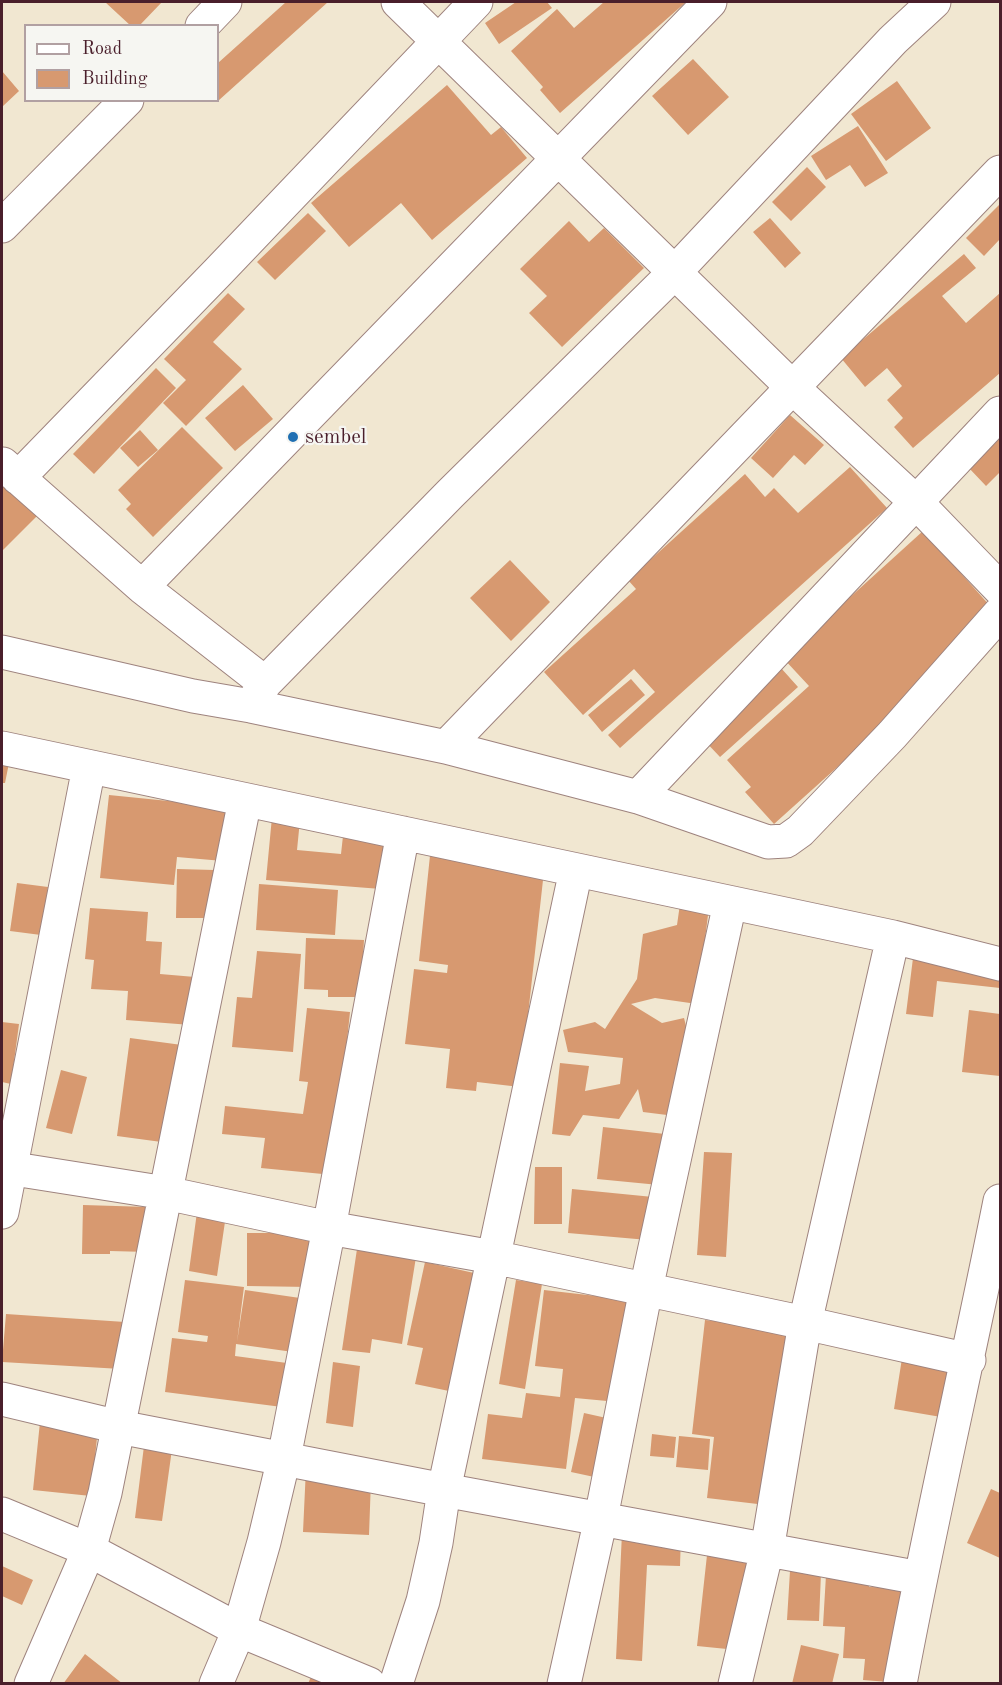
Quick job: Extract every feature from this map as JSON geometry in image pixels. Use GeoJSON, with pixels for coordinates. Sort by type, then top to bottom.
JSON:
{"type":"FeatureCollection","features":[{"type":"Feature","properties":{"kind":"street"},"geometry":{"type":"LineString","coordinates":[[204,24],[225,2]]}},
{"type":"Feature","properties":{"kind":"street"},"geometry":{"type":"LineString","coordinates":[[398,2],[674,273],[915,502],[1000,589]]}},
{"type":"Feature","properties":{"kind":"street"},"geometry":{"type":"LineString","coordinates":[[258,694],[10,470],[226,264],[476,2]]}},
{"type":"Feature","properties":{"kind":"street"},"geometry":{"type":"LineString","coordinates":[[142,587],[710,2]]}},
{"type":"Feature","properties":{"kind":"street"},"geometry":{"type":"LineString","coordinates":[[258,694],[450,494],[674,273],[893,40],[934,2]]}},
{"type":"Feature","properties":{"kind":"street"},"geometry":{"type":"LineString","coordinates":[[2,226],[125,102]]}},
{"type":"Feature","properties":{"kind":"street"},"geometry":{"type":"LineString","coordinates":[[446,747],[1000,172]]}},
{"type":"Feature","properties":{"kind":"street"},"geometry":{"type":"LineString","coordinates":[[638,797],[1000,413]]}},
{"type":"Feature","properties":{"kind":"street"},"geometry":{"type":"LineString","coordinates":[[2,652],[193,696],[258,694],[446,747],[638,797],[768,842],[786,841],[801,831],[892,735],[1000,613]]}},
{"type":"Feature","properties":{"kind":"street"},"geometry":{"type":"LineString","coordinates":[[2,748],[893,937],[1000,964]]}},
{"type":"Feature","properties":{"kind":"street"},"geometry":{"type":"LineString","coordinates":[[2,1212],[6,1168],[89,766]]}},
{"type":"Feature","properties":{"kind":"street"},"geometry":{"type":"LineString","coordinates":[[31,1683],[89,1550],[105,1493],[245,800]]}},
{"type":"Feature","properties":{"kind":"street"},"geometry":{"type":"LineString","coordinates":[[216,1683],[239,1630],[264,1542],[284,1458],[403,833]]}},
{"type":"Feature","properties":{"kind":"street"},"geometry":{"type":"LineString","coordinates":[[396,1683],[423,1600],[436,1543],[444,1490],[576,870]]}},
{"type":"Feature","properties":{"kind":"street"},"geometry":{"type":"LineString","coordinates":[[564,1683],[601,1518],[646,1289],[730,903]]}},
{"type":"Feature","properties":{"kind":"street"},"geometry":{"type":"LineString","coordinates":[[735,1683],[767,1550],[805,1323],[893,937]]}},
{"type":"Feature","properties":{"kind":"street"},"geometry":{"type":"LineString","coordinates":[[6,1168],[166,1194],[329,1228],[493,1257],[969,1360]]}},
{"type":"Feature","properties":{"kind":"street"},"geometry":{"type":"LineString","coordinates":[[900,1683],[920,1578],[969,1360],[1000,1201]]}},
{"type":"Feature","properties":{"kind":"street"},"geometry":{"type":"LineString","coordinates":[[2,1399],[119,1427],[920,1578]]}},
{"type":"Feature","properties":{"kind":"street"},"geometry":{"type":"LineString","coordinates":[[2,1514],[89,1550],[239,1630],[369,1683]]}},
{"type":"Feature","properties":{"kind":"building"},"geometry":{"type":"Polygon","coordinates":[[[105,2],[162,2],[141,24],[129,24],[105,2]]]}},
{"type":"Feature","properties":{"kind":"building"},"geometry":{"type":"Polygon","coordinates":[[[286,2],[328,2],[219,100],[219,62],[286,2]]]}},
{"type":"Feature","properties":{"kind":"building"},"geometry":{"type":"Polygon","coordinates":[[[516,2],[547,2],[552,8],[499,44],[485,23],[516,2]]]}},
{"type":"Feature","properties":{"kind":"building"},"geometry":{"type":"Polygon","coordinates":[[[604,2],[686,2],[560,113],[540,90],[543,87],[511,51],[557,9],[574,28],[604,2]]]}},
{"type":"Feature","properties":{"kind":"building"},"geometry":{"type":"Polygon","coordinates":[[[693,59],[729,97],[688,135],[652,96],[693,59]]]}},
{"type":"Feature","properties":{"kind":"building"},"geometry":{"type":"Polygon","coordinates":[[[2,71],[19,91],[2,107],[2,71]]]}},
{"type":"Feature","properties":{"kind":"building"},"geometry":{"type":"Polygon","coordinates":[[[897,81],[931,128],[886,161],[851,114],[897,81]]]}},
{"type":"Feature","properties":{"kind":"building"},"geometry":{"type":"Polygon","coordinates":[[[447,85],[491,135],[501,127],[527,158],[432,240],[401,203],[349,247],[311,203],[447,85]]]}},
{"type":"Feature","properties":{"kind":"building"},"geometry":{"type":"Polygon","coordinates":[[[858,126],[888,173],[865,187],[850,165],[826,180],[811,156],[858,126]]]}},
{"type":"Feature","properties":{"kind":"building"},"geometry":{"type":"Polygon","coordinates":[[[807,167],[826,187],[791,221],[772,202],[807,167]]]}},
{"type":"Feature","properties":{"kind":"building"},"geometry":{"type":"Polygon","coordinates":[[[1000,204],[1000,239],[984,256],[966,238],[1000,204]]]}},
{"type":"Feature","properties":{"kind":"building"},"geometry":{"type":"Polygon","coordinates":[[[308,213],[326,231],[275,280],[257,262],[308,213]]]}},
{"type":"Feature","properties":{"kind":"building"},"geometry":{"type":"Polygon","coordinates":[[[770,218],[801,253],[785,268],[753,232],[770,218]]]}},
{"type":"Feature","properties":{"kind":"building"},"geometry":{"type":"Polygon","coordinates":[[[569,221],[589,242],[604,228],[644,268],[562,347],[529,313],[547,296],[520,269],[569,221]]]}},
{"type":"Feature","properties":{"kind":"building"},"geometry":{"type":"Polygon","coordinates":[[[964,254],[976,268],[942,296],[966,323],[1000,293],[1000,373],[913,448],[894,427],[903,418],[887,400],[902,386],[887,368],[865,387],[841,358],[964,254]]]}},
{"type":"Feature","properties":{"kind":"building"},"geometry":{"type":"Polygon","coordinates":[[[228,293],[245,309],[213,342],[242,369],[186,426],[163,403],[186,380],[164,359],[228,293]]]}},
{"type":"Feature","properties":{"kind":"building"},"geometry":{"type":"Polygon","coordinates":[[[156,368],[176,388],[94,474],[73,454],[156,368]]]}},
{"type":"Feature","properties":{"kind":"building"},"geometry":{"type":"Polygon","coordinates":[[[243,385],[273,419],[235,451],[205,418],[243,385]]]}},
{"type":"Feature","properties":{"kind":"building"},"geometry":{"type":"Polygon","coordinates":[[[790,415],[824,445],[805,465],[794,455],[773,478],[751,458],[790,415]]]}},
{"type":"Feature","properties":{"kind":"building"},"geometry":{"type":"Polygon","coordinates":[[[182,427],[223,468],[153,537],[126,509],[131,504],[118,490],[182,427]]]}},
{"type":"Feature","properties":{"kind":"building"},"geometry":{"type":"Polygon","coordinates":[[[140,430],[158,450],[138,467],[120,448],[140,430]]]}},
{"type":"Feature","properties":{"kind":"building"},"geometry":{"type":"Polygon","coordinates":[[[1000,437],[1000,472],[986,486],[968,467],[1000,437]]]}},
{"type":"Feature","properties":{"kind":"building"},"geometry":{"type":"Polygon","coordinates":[[[850,467],[887,508],[620,748],[608,735],[655,692],[634,669],[583,715],[544,672],[636,589],[628,580],[745,474],[765,497],[774,488],[798,513],[850,467]]]}},
{"type":"Feature","properties":{"kind":"building"},"geometry":{"type":"Polygon","coordinates":[[[2,476],[39,514],[2,551],[2,476]]]}},
{"type":"Feature","properties":{"kind":"building"},"geometry":{"type":"Polygon","coordinates":[[[923,531],[1000,617],[1000,621],[774,824],[745,792],[751,787],[727,760],[809,686],[783,658],[923,531]]]}},
{"type":"Feature","properties":{"kind":"building"},"geometry":{"type":"Polygon","coordinates":[[[510,560],[550,602],[511,641],[470,598],[510,560]]]}},
{"type":"Feature","properties":{"kind":"building"},"geometry":{"type":"Polygon","coordinates":[[[781,668],[798,687],[720,757],[703,739],[781,668]]]}},
{"type":"Feature","properties":{"kind":"building"},"geometry":{"type":"Polygon","coordinates":[[[631,679],[645,695],[602,732],[588,715],[631,679]]]}},
{"type":"Feature","properties":{"kind":"building"},"geometry":{"type":"Polygon","coordinates":[[[2,762],[9,763],[5,783],[2,783],[2,762]]]}},
{"type":"Feature","properties":{"kind":"building"},"geometry":{"type":"Polygon","coordinates":[[[109,795],[228,807],[223,861],[177,857],[174,885],[100,878],[109,795]]]}},
{"type":"Feature","properties":{"kind":"building"},"geometry":{"type":"Polygon","coordinates":[[[272,817],[300,820],[297,850],[341,854],[343,836],[386,839],[381,889],[266,880],[272,817]]]}},
{"type":"Feature","properties":{"kind":"building"},"geometry":{"type":"Polygon","coordinates":[[[431,846],[544,871],[520,1087],[477,1082],[476,1091],[446,1088],[450,1049],[405,1044],[414,969],[447,973],[448,965],[419,961],[431,846]]]}},
{"type":"Feature","properties":{"kind":"building"},"geometry":{"type":"Polygon","coordinates":[[[177,869],[214,870],[213,918],[176,918],[177,869]]]}},
{"type":"Feature","properties":{"kind":"building"},"geometry":{"type":"Polygon","coordinates":[[[17,883],[48,887],[41,935],[10,931],[17,883]]]}},
{"type":"Feature","properties":{"kind":"building"},"geometry":{"type":"Polygon","coordinates":[[[259,884],[338,890],[335,935],[256,930],[259,884]]]}},
{"type":"Feature","properties":{"kind":"building"},"geometry":{"type":"Polygon","coordinates":[[[680,904],[709,907],[697,1004],[655,998],[631,1004],[662,1023],[684,1018],[686,1026],[675,1116],[643,1112],[638,1089],[619,1119],[583,1115],[570,1136],[552,1134],[560,1063],[589,1066],[585,1091],[620,1084],[623,1058],[568,1052],[563,1030],[595,1022],[605,1029],[637,979],[643,934],[677,925],[680,904]]]}},
{"type":"Feature","properties":{"kind":"building"},"geometry":{"type":"Polygon","coordinates":[[[90,908],[148,912],[146,941],[162,942],[160,974],[195,977],[191,1025],[126,1020],[128,991],[91,989],[94,960],[85,959],[90,908]]]}},
{"type":"Feature","properties":{"kind":"building"},"geometry":{"type":"Polygon","coordinates":[[[306,938],[364,940],[361,997],[328,997],[328,990],[304,989],[306,938]]]}},
{"type":"Feature","properties":{"kind":"building"},"geometry":{"type":"Polygon","coordinates":[[[915,942],[1000,952],[1000,988],[937,981],[933,1017],[906,1014],[915,942]]]}},
{"type":"Feature","properties":{"kind":"building"},"geometry":{"type":"Polygon","coordinates":[[[257,951],[301,954],[293,1052],[232,1047],[237,997],[252,998],[257,951]]]}},
{"type":"Feature","properties":{"kind":"building"},"geometry":{"type":"Polygon","coordinates":[[[307,1008],[350,1012],[333,1175],[261,1168],[265,1138],[222,1134],[225,1106],[303,1114],[308,1082],[299,1081],[307,1008]]]}},
{"type":"Feature","properties":{"kind":"building"},"geometry":{"type":"Polygon","coordinates":[[[969,1010],[1000,1014],[1000,1076],[962,1072],[969,1010]]]}},
{"type":"Feature","properties":{"kind":"building"},"geometry":{"type":"Polygon","coordinates":[[[2,1022],[19,1024],[11,1084],[2,1082],[2,1022]]]}},
{"type":"Feature","properties":{"kind":"building"},"geometry":{"type":"Polygon","coordinates":[[[130,1038],[182,1045],[169,1143],[117,1136],[130,1038]]]}},
{"type":"Feature","properties":{"kind":"building"},"geometry":{"type":"Polygon","coordinates":[[[61,1070],[87,1077],[72,1134],[46,1128],[61,1070]]]}},
{"type":"Feature","properties":{"kind":"building"},"geometry":{"type":"Polygon","coordinates":[[[603,1127],[665,1134],[659,1185],[597,1179],[603,1127]]]}},
{"type":"Feature","properties":{"kind":"building"},"geometry":{"type":"Polygon","coordinates":[[[704,1152],[732,1153],[726,1257],[697,1255],[704,1152]]]}},
{"type":"Feature","properties":{"kind":"building"},"geometry":{"type":"Polygon","coordinates":[[[535,1167],[562,1167],[562,1224],[534,1224],[535,1167]]]}},
{"type":"Feature","properties":{"kind":"building"},"geometry":{"type":"Polygon","coordinates":[[[572,1189],[653,1197],[648,1240],[568,1233],[572,1189]]]}},
{"type":"Feature","properties":{"kind":"building"},"geometry":{"type":"Polygon","coordinates":[[[83,1205],[149,1207],[148,1252],[110,1251],[110,1254],[82,1254],[83,1205]]]}},
{"type":"Feature","properties":{"kind":"building"},"geometry":{"type":"Polygon","coordinates":[[[197,1212],[226,1215],[217,1276],[189,1271],[197,1212]]]}},
{"type":"Feature","properties":{"kind":"building"},"geometry":{"type":"Polygon","coordinates":[[[247,1233],[309,1233],[309,1287],[247,1286],[247,1233]]]}},
{"type":"Feature","properties":{"kind":"building"},"geometry":{"type":"Polygon","coordinates":[[[357,1249],[416,1257],[402,1344],[372,1339],[370,1353],[342,1350],[357,1249]]]}},
{"type":"Feature","properties":{"kind":"building"},"geometry":{"type":"Polygon","coordinates":[[[425,1262],[474,1273],[449,1391],[415,1384],[423,1348],[407,1345],[425,1262]]]}},
{"type":"Feature","properties":{"kind":"building"},"geometry":{"type":"Polygon","coordinates":[[[185,1280],[244,1287],[237,1342],[245,1290],[300,1298],[293,1352],[236,1344],[235,1356],[287,1363],[282,1407],[165,1392],[172,1338],[207,1342],[208,1336],[178,1332],[185,1280]]]}},
{"type":"Feature","properties":{"kind":"building"},"geometry":{"type":"Polygon","coordinates":[[[516,1280],[542,1284],[525,1389],[499,1384],[516,1280]]]}},
{"type":"Feature","properties":{"kind":"building"},"geometry":{"type":"Polygon","coordinates":[[[544,1290],[631,1300],[618,1402],[575,1398],[566,1469],[482,1459],[488,1414],[522,1418],[526,1393],[560,1397],[563,1369],[535,1366],[544,1290]]]}},
{"type":"Feature","properties":{"kind":"building"},"geometry":{"type":"Polygon","coordinates":[[[6,1314],[125,1322],[121,1369],[2,1362],[6,1314]]]}},
{"type":"Feature","properties":{"kind":"building"},"geometry":{"type":"Polygon","coordinates":[[[705,1320],[755,1325],[786,1332],[766,1505],[707,1498],[714,1437],[692,1434],[705,1320]]]}},
{"type":"Feature","properties":{"kind":"building"},"geometry":{"type":"Polygon","coordinates":[[[903,1352],[956,1361],[947,1418],[894,1409],[903,1352]]]}},
{"type":"Feature","properties":{"kind":"building"},"geometry":{"type":"Polygon","coordinates":[[[333,1362],[360,1366],[353,1427],[326,1423],[333,1362]]]}},
{"type":"Feature","properties":{"kind":"building"},"geometry":{"type":"Polygon","coordinates":[[[584,1413],[611,1419],[599,1478],[571,1472],[584,1413]]]}},
{"type":"Feature","properties":{"kind":"building"},"geometry":{"type":"Polygon","coordinates":[[[40,1422],[98,1428],[91,1496],[33,1490],[40,1422]]]}},
{"type":"Feature","properties":{"kind":"building"},"geometry":{"type":"Polygon","coordinates":[[[652,1434],[676,1437],[674,1458],[650,1456],[652,1434]]]}},
{"type":"Feature","properties":{"kind":"building"},"geometry":{"type":"Polygon","coordinates":[[[679,1436],[710,1439],[708,1470],[676,1467],[679,1436]]]}},
{"type":"Feature","properties":{"kind":"building"},"geometry":{"type":"Polygon","coordinates":[[[145,1438],[173,1442],[162,1521],[135,1518],[145,1438]]]}},
{"type":"Feature","properties":{"kind":"building"},"geometry":{"type":"Polygon","coordinates":[[[306,1468],[371,1480],[369,1535],[303,1532],[306,1468]]]}},
{"type":"Feature","properties":{"kind":"building"},"geometry":{"type":"Polygon","coordinates":[[[991,1489],[1000,1493],[1000,1558],[967,1543],[991,1489]]]}},
{"type":"Feature","properties":{"kind":"building"},"geometry":{"type":"Polygon","coordinates":[[[622,1533],[681,1535],[680,1566],[647,1565],[642,1661],[616,1659],[622,1533]]]}},
{"type":"Feature","properties":{"kind":"building"},"geometry":{"type":"Polygon","coordinates":[[[708,1546],[748,1550],[737,1650],[697,1646],[708,1546]]]}},
{"type":"Feature","properties":{"kind":"building"},"geometry":{"type":"Polygon","coordinates":[[[2,1566],[33,1580],[22,1605],[2,1596],[2,1566]]]}},
{"type":"Feature","properties":{"kind":"building"},"geometry":{"type":"Polygon","coordinates":[[[790,1571],[821,1573],[819,1621],[787,1620],[790,1571]]]}},
{"type":"Feature","properties":{"kind":"building"},"geometry":{"type":"Polygon","coordinates":[[[826,1575],[869,1577],[869,1587],[907,1588],[902,1683],[863,1680],[865,1659],[843,1658],[845,1627],[823,1626],[826,1575]]]}},
{"type":"Feature","properties":{"kind":"building"},"geometry":{"type":"Polygon","coordinates":[[[801,1645],[839,1654],[832,1684],[792,1684],[801,1645]]]}},
{"type":"Feature","properties":{"kind":"building"},"geometry":{"type":"Polygon","coordinates":[[[85,1654],[123,1684],[63,1684],[85,1654]]]}},
{"type":"Feature","properties":{"kind":"building"},"geometry":{"type":"Polygon","coordinates":[[[314,1669],[349,1684],[308,1684],[314,1669]]]}},
{"type":"Feature","properties":{"kind":"place","name":"sembel"},"geometry":{"type":"Point","coordinates":[293,437]}}]}
